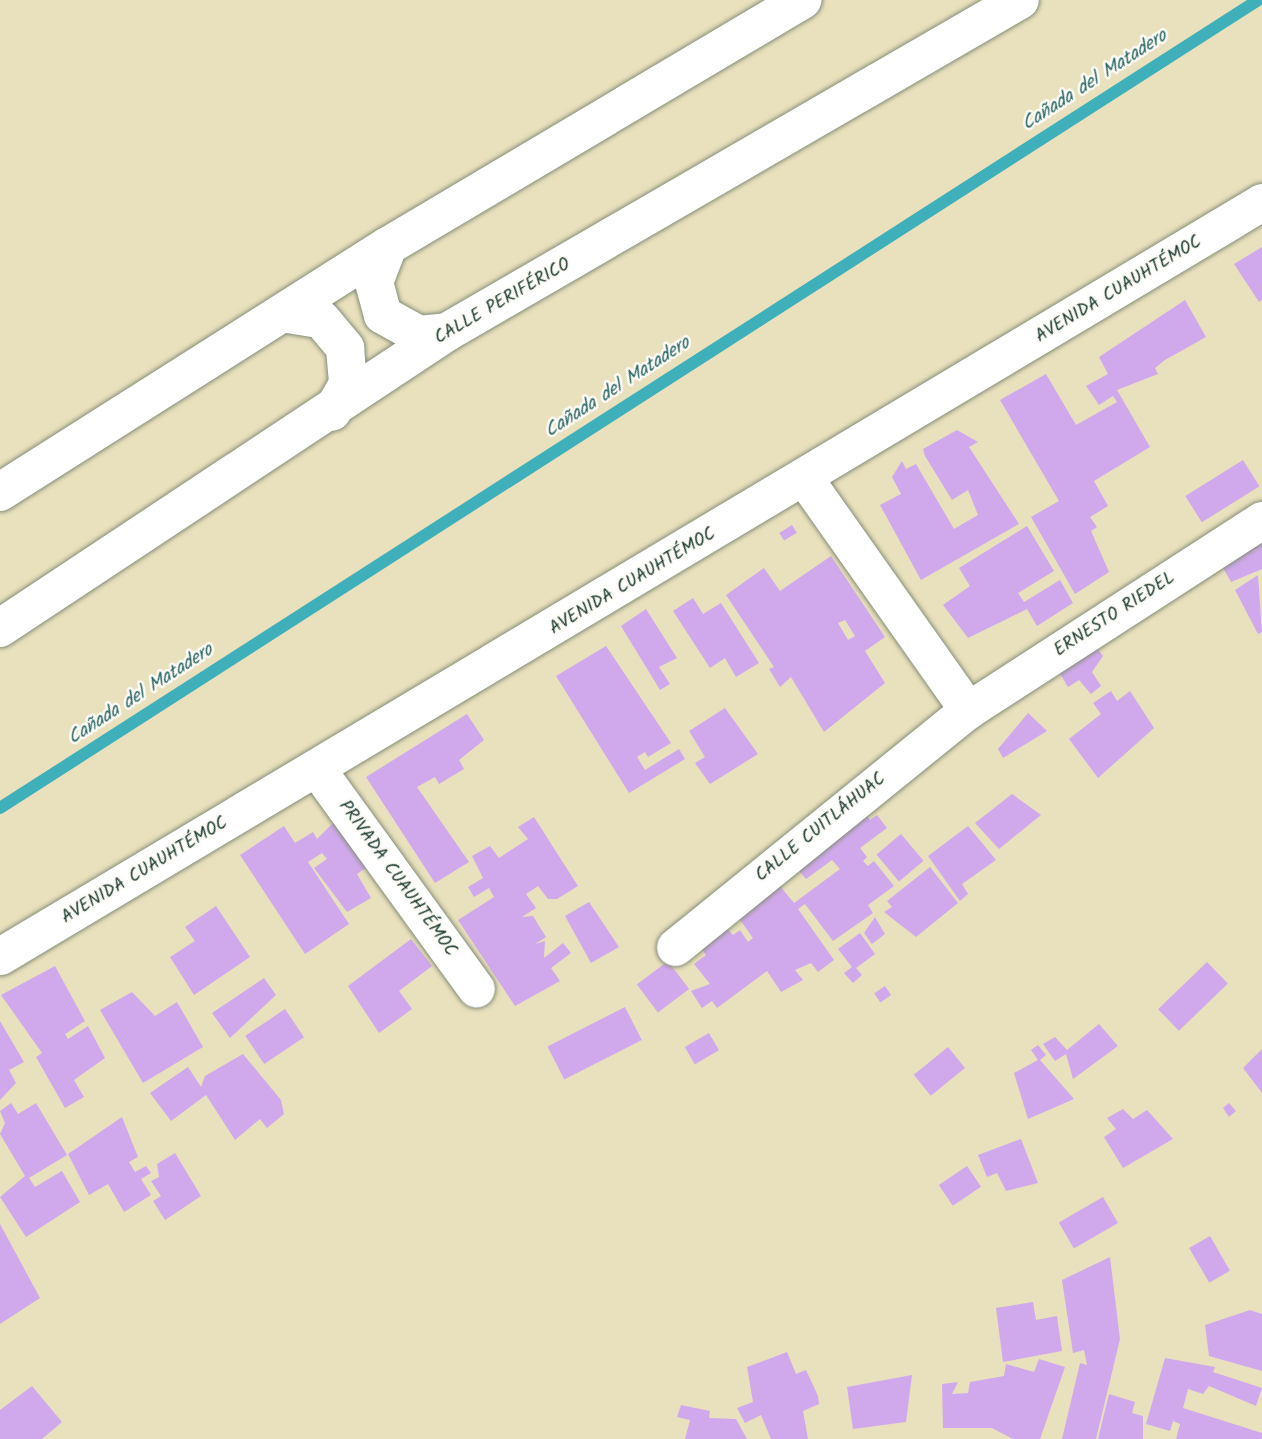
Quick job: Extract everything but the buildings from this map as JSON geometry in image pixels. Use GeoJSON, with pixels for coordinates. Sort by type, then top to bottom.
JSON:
{"type":"FeatureCollection","features":[{"type":"Feature","properties":{"kind":"highway"},"geometry":{"type":"LineString","coordinates":[[0,492],[288,314],[388,246],[803,0]]}},
{"type":"Feature","properties":{"kind":"highway","name":"CALLE PERIFÉRICO"},"geometry":{"type":"LineString","coordinates":[[0,628],[332,412],[447,332],[1020,0]]}},
{"type":"Feature","properties":{"kind":"highway"},"geometry":{"type":"LineString","coordinates":[[388,246],[374,282],[383,315],[419,335],[447,332]]}},
{"type":"Feature","properties":{"kind":"highway"},"geometry":{"type":"LineString","coordinates":[[288,314],[321,319],[345,348],[348,384],[332,412]]}},
{"type":"Feature","properties":{"kind":"street","name":"AVENIDA CUAUHTÉMOC"},"geometry":{"type":"LineString","coordinates":[[0,956],[805,479],[1262,202]]}},
{"type":"Feature","properties":{"kind":"street"},"geometry":{"type":"LineString","coordinates":[[805,479],[968,710]]}},
{"type":"Feature","properties":{"kind":"street","name":"ERNESTO RIEDEL"},"geometry":{"type":"LineString","coordinates":[[968,710],[1262,520]]}},
{"type":"Feature","properties":{"kind":"street","name":"CALLE CUITLÁHUAC"},"geometry":{"type":"LineString","coordinates":[[675,947],[968,710]]}},
{"type":"Feature","properties":{"kind":"street","name":"PRIVADA CUAUHTÉMOC"},"geometry":{"type":"LineString","coordinates":[[317,769],[476,989]]}},
{"type":"Feature","properties":{"kind":"waterway","name":"Cañada del Matadero"},"geometry":{"type":"LineString","coordinates":[[0,808],[1258,0]]}}]}
